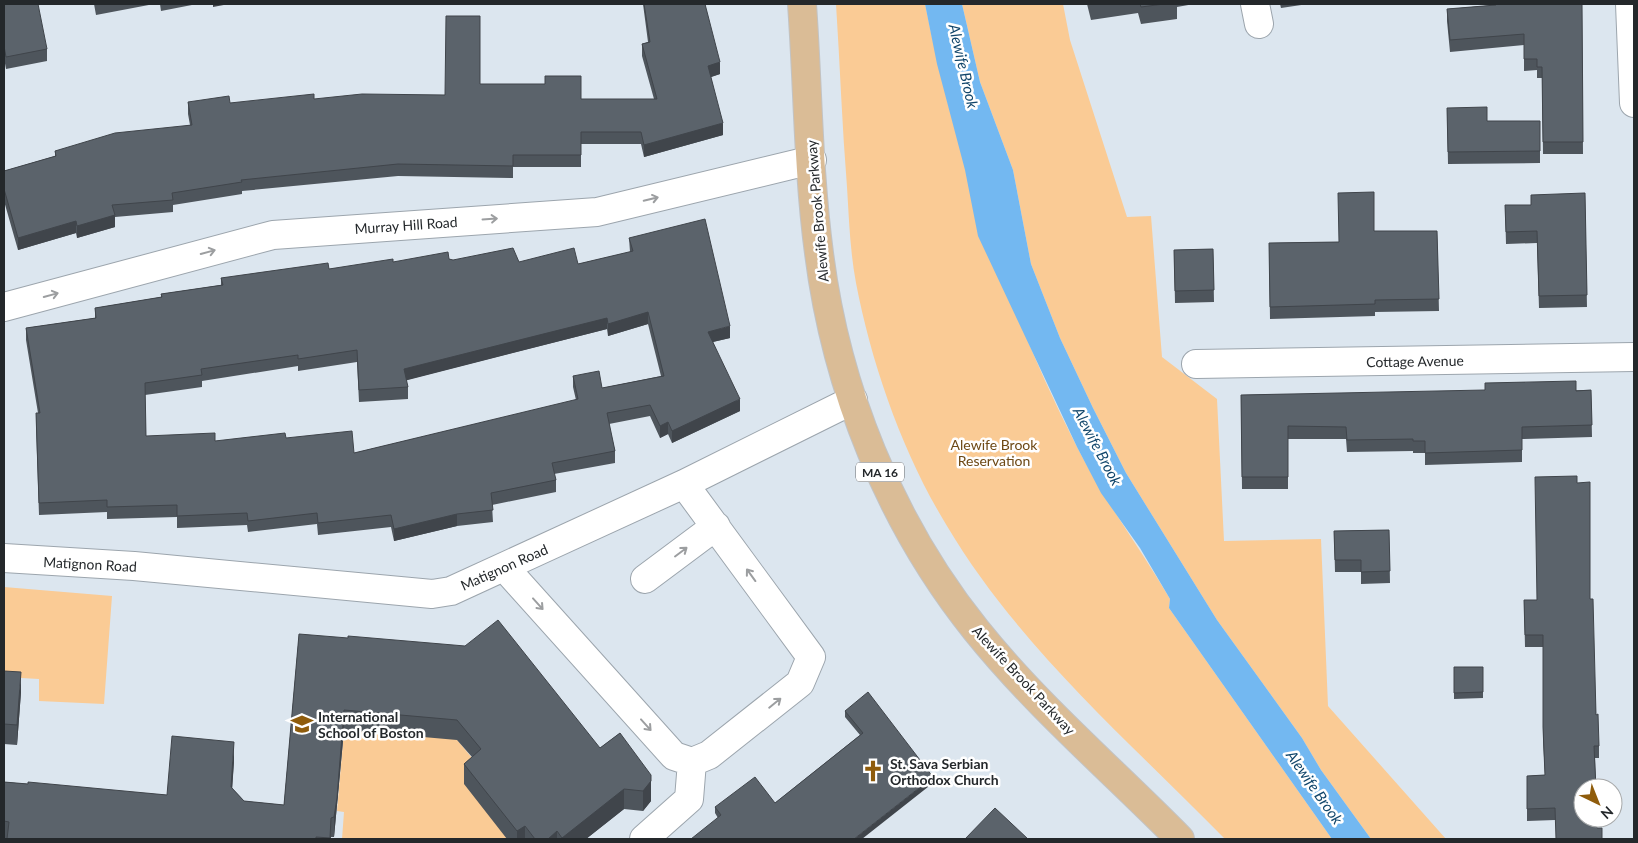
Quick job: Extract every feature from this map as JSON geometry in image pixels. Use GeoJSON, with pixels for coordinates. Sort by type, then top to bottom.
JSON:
{"type":"FeatureCollection","features":[{"type":"Feature","properties":{"kind":"main road","name":"Alewife Brook Parkway"},"geometry":{"type":"LineString","coordinates":[[802,4],[816,226],[826,300],[852,400],[878,468],[908,528],[940,580],[974,628],[1040,701],[1180,839]]}},
{"type":"Feature","properties":{"kind":"street"},"geometry":{"type":"LineString","coordinates":[[1630,4],[1634,103]]}},
{"type":"Feature","properties":{"kind":"street","name":"Murray Hill Road"},"geometry":{"type":"LineString","coordinates":[[4,308],[273,235],[597,212],[812,160]]}},
{"type":"Feature","properties":{"kind":"street","name":"Cottage Avenue"},"geometry":{"type":"LineString","coordinates":[[1196,364],[1634,357]]}},
{"type":"Feature","properties":{"kind":"street","name":"Matignon Road"},"geometry":{"type":"LineString","coordinates":[[4,558],[134,566],[432,594],[463,587],[505,568],[684,484],[852,400]]}},
{"type":"Feature","properties":{"kind":"street"},"geometry":{"type":"LineString","coordinates":[[505,568],[674,756],[692,762],[709,755],[800,683],[811,657],[684,484]]}},
{"type":"Feature","properties":{"kind":"street"},"geometry":{"type":"LineString","coordinates":[[645,579],[716,526]]}},
{"type":"Feature","properties":{"kind":"street"},"geometry":{"type":"LineString","coordinates":[[644,839],[688,799],[692,762]]}},
{"type":"Feature","properties":{"kind":"green space","name":"Alewife Brook Reservation"},"geometry":{"type":"Polygon","coordinates":[[[836,4],[925,4],[952,118],[986,231],[1006,286],[1051,394],[1099,486],[1170,599],[1169,608],[1332,839],[1225,839],[1113,728],[1041,652],[1007,612],[947,526],[916,469],[891,409],[871,346],[856,283],[850,235],[836,4]]]}},
{"type":"Feature","properties":{"kind":"green space"},"geometry":{"type":"Polygon","coordinates":[[[962,4],[1063,4],[1070,40],[1127,217],[1151,216],[1162,357],[1217,399],[1224,541],[1321,539],[1328,706],[1446,839],[1371,839],[1321,770],[1302,738],[1217,620],[1126,473],[1060,338],[1031,264],[1013,170],[980,82],[962,4]]]}},
{"type":"Feature","properties":{"kind":"green space"},"geometry":{"type":"Polygon","coordinates":[[[4,587],[112,596],[104,704],[39,701],[39,679],[4,677],[4,587]]]}},
{"type":"Feature","properties":{"kind":"green space"},"geometry":{"type":"Polygon","coordinates":[[[344,730],[454,736],[481,769],[517,839],[342,839],[344,812],[337,811],[344,730]]]}},
{"type":"Feature","properties":{"kind":"water","name":"Alewife Brook"},"geometry":{"type":"Polygon","coordinates":[[[925,4],[962,4],[980,82],[1013,170],[1031,264],[1060,338],[1126,473],[1217,620],[1302,738],[1321,770],[1371,839],[1332,839],[1169,608],[1170,599],[1140,548],[1101,493],[1077,447],[978,236],[965,170],[937,64],[925,4]]]}},
{"type":"Feature","properties":{"kind":"building"},"geometry":{"type":"Polygon","coordinates":[[[4,4],[38,4],[47,49],[6,57],[4,46],[4,4]]]}},
{"type":"Feature","properties":{"kind":"building"},"geometry":{"type":"Polygon","coordinates":[[[644,4],[705,4],[720,62],[708,66],[723,123],[644,145],[641,132],[581,132],[581,155],[513,155],[513,166],[398,164],[241,180],[242,182],[172,193],[173,200],[112,205],[115,215],[77,226],[76,221],[18,238],[4,189],[4,171],[56,156],[55,151],[115,133],[192,125],[188,102],[229,96],[230,103],[314,94],[314,99],[362,94],[445,95],[446,16],[480,16],[480,84],[545,84],[545,76],[581,76],[581,99],[657,99],[642,44],[650,42],[644,4]]]}},
{"type":"Feature","properties":{"kind":"building"},"geometry":{"type":"Polygon","coordinates":[[[1140,4],[1164,4],[1141,7],[1140,4]]]}},
{"type":"Feature","properties":{"kind":"building"},"geometry":{"type":"Polygon","coordinates":[[[1496,4],[1582,4],[1583,142],[1543,142],[1542,67],[1537,67],[1537,59],[1524,59],[1524,34],[1450,40],[1447,9],[1496,4]]]}},
{"type":"Feature","properties":{"kind":"building"},"geometry":{"type":"Polygon","coordinates":[[[1487,107],[1487,121],[1540,121],[1540,151],[1448,152],[1447,108],[1487,107]]]}},
{"type":"Feature","properties":{"kind":"building"},"geometry":{"type":"Polygon","coordinates":[[[1374,192],[1374,231],[1437,231],[1439,299],[1375,300],[1375,304],[1270,307],[1269,243],[1339,242],[1338,193],[1374,192]]]}},
{"type":"Feature","properties":{"kind":"building"},"geometry":{"type":"Polygon","coordinates":[[[1585,193],[1587,295],[1539,296],[1537,231],[1506,232],[1505,205],[1531,205],[1531,195],[1585,193]]]}},
{"type":"Feature","properties":{"kind":"building"},"geometry":{"type":"Polygon","coordinates":[[[705,219],[730,326],[708,332],[740,399],[672,431],[668,422],[660,426],[650,405],[607,413],[615,451],[552,463],[556,480],[491,493],[493,510],[457,514],[394,529],[391,515],[318,523],[317,513],[248,521],[247,513],[177,516],[177,505],[107,507],[107,500],[39,503],[36,413],[40,413],[26,328],[96,318],[95,308],[162,297],[161,294],[223,285],[221,278],[328,263],[329,269],[393,259],[393,262],[448,252],[449,259],[453,260],[513,248],[519,262],[574,248],[578,264],[633,251],[629,238],[705,219]],[[648,312],[608,324],[607,318],[404,369],[408,387],[359,390],[357,350],[298,359],[298,355],[201,369],[202,375],[145,383],[146,436],[215,433],[215,441],[285,433],[286,438],[352,431],[354,453],[578,399],[573,376],[599,371],[602,388],[664,376],[648,312]]]}},
{"type":"Feature","properties":{"kind":"building"},"geometry":{"type":"Polygon","coordinates":[[[1213,249],[1214,290],[1175,291],[1174,250],[1213,249]]]}},
{"type":"Feature","properties":{"kind":"building"},"geometry":{"type":"Polygon","coordinates":[[[1576,381],[1576,391],[1591,390],[1592,425],[1522,427],[1522,450],[1425,453],[1425,441],[1413,441],[1413,439],[1347,440],[1346,427],[1288,426],[1288,477],[1242,477],[1241,395],[1485,390],[1485,383],[1576,381]]]}},
{"type":"Feature","properties":{"kind":"building"},"geometry":{"type":"Polygon","coordinates":[[[1577,476],[1577,483],[1590,482],[1590,599],[1593,599],[1596,715],[1598,714],[1599,746],[1594,746],[1596,778],[1573,778],[1573,828],[1602,828],[1602,839],[1556,839],[1555,808],[1527,809],[1527,776],[1545,775],[1543,635],[1525,635],[1524,600],[1537,600],[1535,477],[1577,476]]]}},
{"type":"Feature","properties":{"kind":"building"},"geometry":{"type":"Polygon","coordinates":[[[1389,530],[1390,571],[1361,572],[1361,560],[1335,560],[1334,531],[1389,530]]]}},
{"type":"Feature","properties":{"kind":"building"},"geometry":{"type":"Polygon","coordinates":[[[498,620],[600,748],[620,733],[651,775],[651,781],[643,791],[624,789],[562,838],[557,831],[548,839],[535,839],[525,826],[517,831],[464,764],[481,749],[457,720],[344,710],[337,798],[334,817],[331,818],[330,838],[7,839],[9,822],[4,821],[4,782],[28,784],[28,782],[167,795],[172,736],[234,742],[231,787],[244,801],[284,805],[299,634],[348,638],[348,636],[465,646],[498,620]]]}},
{"type":"Feature","properties":{"kind":"building"},"geometry":{"type":"Polygon","coordinates":[[[1454,667],[1483,667],[1483,692],[1454,693],[1454,667]]]}},
{"type":"Feature","properties":{"kind":"building"},"geometry":{"type":"Polygon","coordinates":[[[4,671],[21,672],[17,725],[4,724],[4,671]]]}},
{"type":"Feature","properties":{"kind":"building","name":"St. Sava Serbian Orthodox Church"},"geometry":{"type":"Polygon","coordinates":[[[868,692],[933,777],[854,839],[691,839],[721,815],[715,807],[755,777],[775,803],[863,733],[845,711],[868,692]]]}},
{"type":"Feature","properties":{"kind":"building"},"geometry":{"type":"Polygon","coordinates":[[[995,808],[1028,839],[965,839],[995,808]]]}},
{"type":"Feature","properties":{"kind":"place","name":"International School of Boston"},"geometry":{"type":"Point","coordinates":[302,724]}},
{"type":"Feature","properties":{"kind":"place","name":"St. Sava Serbian Orthodox Church"},"geometry":{"type":"Point","coordinates":[873,771]}}]}
